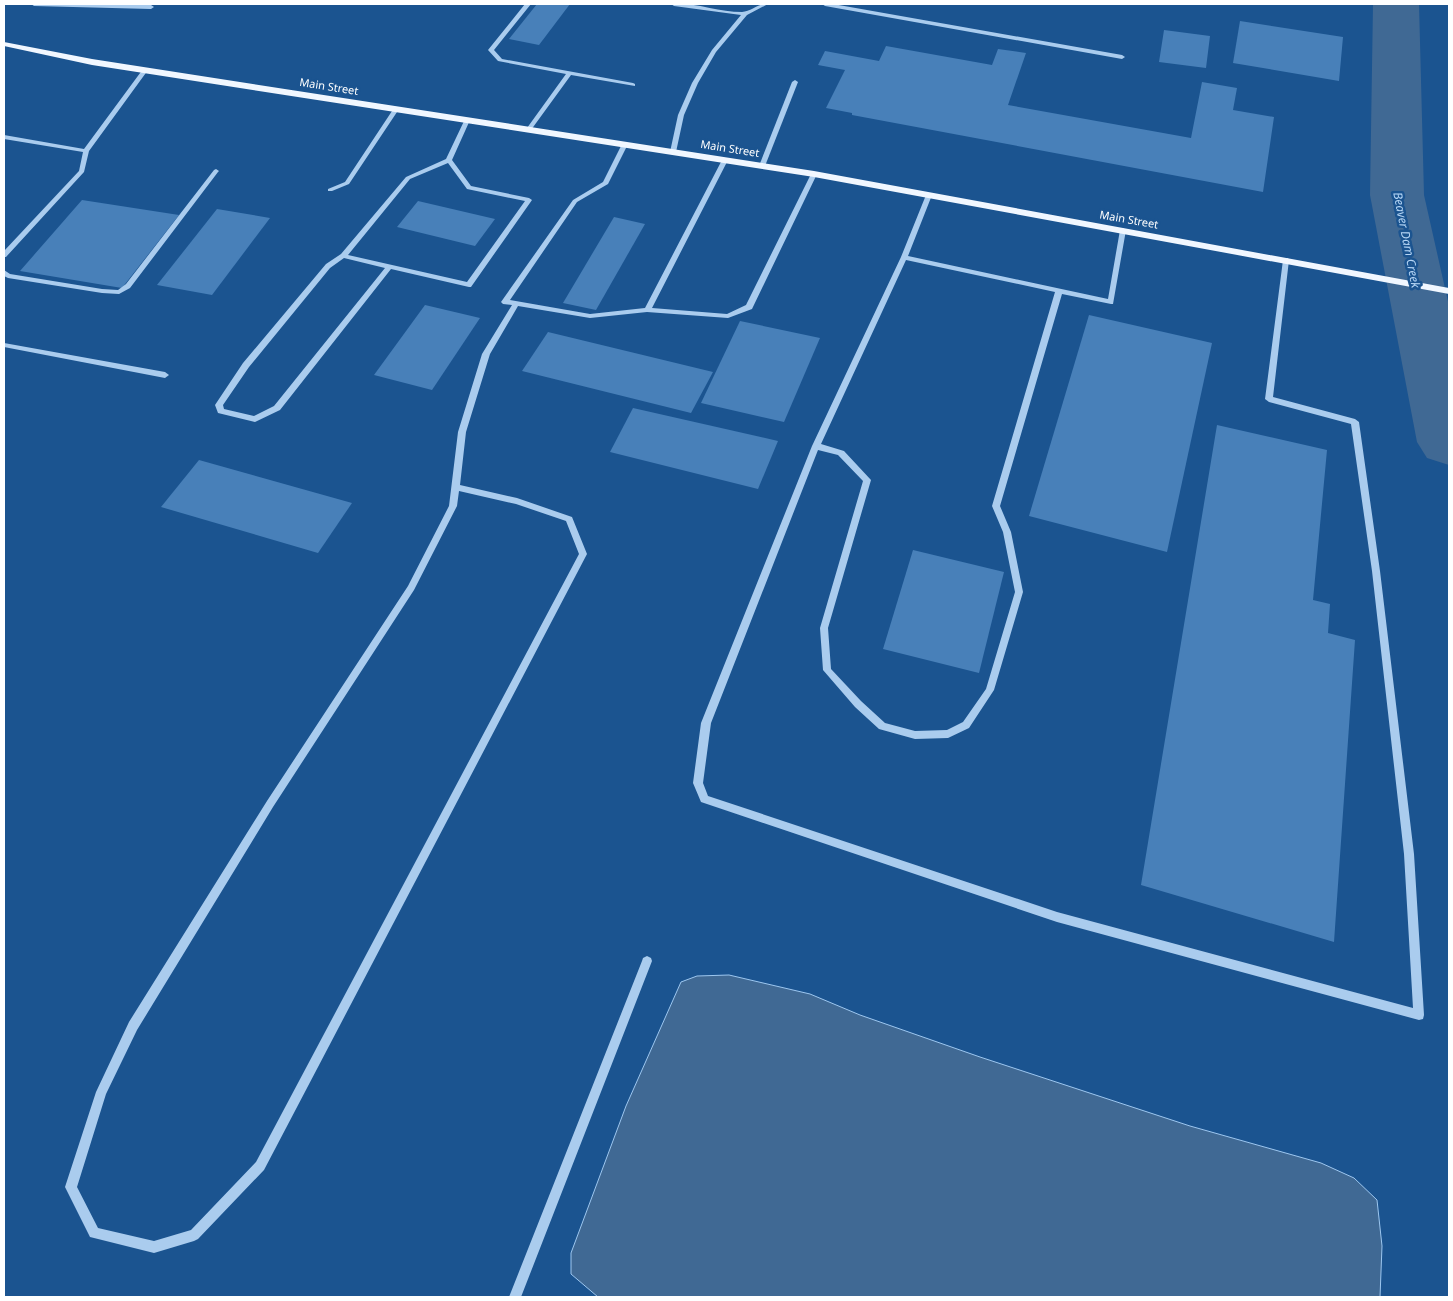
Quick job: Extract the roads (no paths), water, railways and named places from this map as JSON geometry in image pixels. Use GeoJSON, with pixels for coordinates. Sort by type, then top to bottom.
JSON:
{"type":"FeatureCollection","features":[{"type":"Feature","properties":{"kind":"main road","name":"Main Street"},"geometry":{"type":"LineString","coordinates":[[4,44],[92,62],[814,174],[1449,291]]}},
{"type":"Feature","properties":{"kind":"lane"},"geometry":{"type":"LineString","coordinates":[[34,4],[151,7]]}},
{"type":"Feature","properties":{"kind":"lane"},"geometry":{"type":"LineString","coordinates":[[528,4],[491,50],[500,60],[633,85]]}},
{"type":"Feature","properties":{"kind":"lane"},"geometry":{"type":"LineString","coordinates":[[674,4],[745,14]]}},
{"type":"Feature","properties":{"kind":"lane"},"geometry":{"type":"LineString","coordinates":[[673,152],[681,115],[695,83],[714,51],[745,14],[764,4]]}},
{"type":"Feature","properties":{"kind":"lane"},"geometry":{"type":"LineString","coordinates":[[825,4],[1122,57]]}},
{"type":"Feature","properties":{"kind":"lane"},"geometry":{"type":"LineString","coordinates":[[4,256],[82,171],[86,151],[145,70]]}},
{"type":"Feature","properties":{"kind":"lane"},"geometry":{"type":"LineString","coordinates":[[529,129],[570,73]]}},
{"type":"Feature","properties":{"kind":"lane"},"geometry":{"type":"LineString","coordinates":[[762,166],[795,82]]}},
{"type":"Feature","properties":{"kind":"lane"},"geometry":{"type":"LineString","coordinates":[[330,190],[346,183],[396,109]]}},
{"type":"Feature","properties":{"kind":"lane"},"geometry":{"type":"LineString","coordinates":[[389,267],[277,408],[255,419],[221,410],[219,405],[246,365],[328,266],[343,256],[408,178],[450,160],[467,120]]}},
{"type":"Feature","properties":{"kind":"lane"},"geometry":{"type":"LineString","coordinates":[[4,137],[86,151]]}},
{"type":"Feature","properties":{"kind":"lane"},"geometry":{"type":"LineString","coordinates":[[625,144],[606,184],[574,201],[506,302],[590,316],[648,310],[728,316],[749,307],[814,174]]}},
{"type":"Feature","properties":{"kind":"lane"},"geometry":{"type":"LineString","coordinates":[[343,256],[469,285],[529,200],[469,188],[450,160]]}},
{"type":"Feature","properties":{"kind":"lane"},"geometry":{"type":"LineString","coordinates":[[648,310],[725,160]]}},
{"type":"Feature","properties":{"kind":"lane"},"geometry":{"type":"LineString","coordinates":[[4,272],[8,276],[119,292],[128,286],[216,172]]}},
{"type":"Feature","properties":{"kind":"lane"},"geometry":{"type":"LineString","coordinates":[[929,195],[904,258],[816,446],[706,723],[698,783],[704,799],[1056,917],[1419,1015],[1409,854],[1376,571],[1355,422],[1268,399],[1286,260]]}},
{"type":"Feature","properties":{"kind":"lane"},"geometry":{"type":"LineString","coordinates":[[904,258],[1111,302],[1123,230]]}},
{"type":"Feature","properties":{"kind":"lane"},"geometry":{"type":"LineString","coordinates":[[816,446],[842,452],[867,480],[824,628],[827,670],[858,704],[882,726],[915,735],[948,734],[966,725],[990,690],[1019,592],[1007,532],[996,506],[1059,291]]}},
{"type":"Feature","properties":{"kind":"lane"},"geometry":{"type":"LineString","coordinates":[[456,488],[517,501],[569,520],[583,554],[260,1166],[194,1235],[154,1247],[94,1233],[71,1187],[101,1092],[133,1026],[148,1001],[270,804],[411,588],[453,506],[462,432],[486,354],[516,304]]}},
{"type":"Feature","properties":{"kind":"lane"},"geometry":{"type":"LineString","coordinates":[[4,345],[165,374]]}},
{"type":"Feature","properties":{"kind":"lane"},"geometry":{"type":"LineString","coordinates":[[515,1297],[647,961]]}},
{"type":"Feature","properties":{"kind":"water"},"geometry":{"type":"Polygon","coordinates":[[[729,975],[810,994],[860,1015],[980,1057],[1190,1126],[1321,1163],[1354,1178],[1377,1200],[1382,1246],[1380,1297],[598,1297],[571,1274],[571,1253],[626,1106],[681,982],[697,976],[729,975]]]}},
{"type":"Feature","properties":{"kind":"waterway","name":"Beaver Dam Creek"},"geometry":{"type":"LineString","coordinates":[[1396,4],[1397,195],[1449,442]]}}]}
